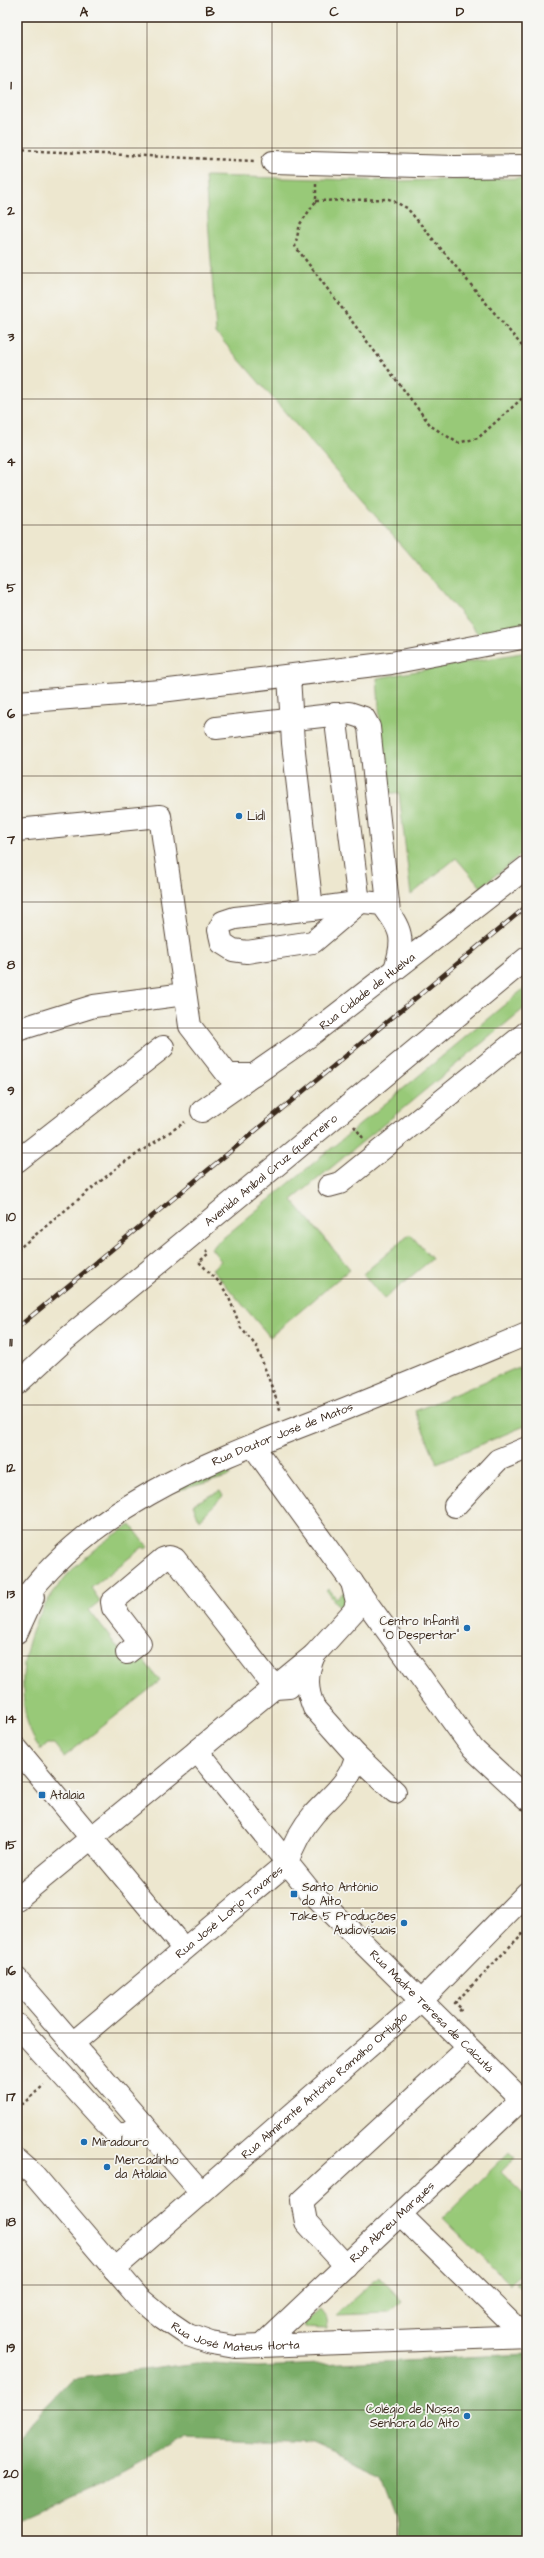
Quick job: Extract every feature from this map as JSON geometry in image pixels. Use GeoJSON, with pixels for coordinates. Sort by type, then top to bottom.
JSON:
{"type":"FeatureCollection","features":[{"type":"Feature","properties":{"kind":"street"},"geometry":{"type":"LineString","coordinates":[[273,162],[455,167],[527,166]]}},
{"type":"Feature","properties":{"kind":"street"},"geometry":{"type":"LineString","coordinates":[[17,702],[161,691],[391,663],[527,637]]}},
{"type":"Feature","properties":{"kind":"street"},"geometry":{"type":"LineString","coordinates":[[289,676],[291,720],[312,909]]}},
{"type":"Feature","properties":{"kind":"street"},"geometry":{"type":"LineString","coordinates":[[335,714],[359,903]]}},
{"type":"Feature","properties":{"kind":"street"},"geometry":{"type":"LineString","coordinates":[[216,728],[335,714],[357,714],[364,718],[369,727],[393,919]]}},
{"type":"Feature","properties":{"kind":"street"},"geometry":{"type":"LineString","coordinates":[[17,830],[160,816],[190,1026],[215,1062],[228,1075],[254,1075]]}},
{"type":"Feature","properties":{"kind":"street","name":"Rua Cidade de Huelva"},"geometry":{"type":"LineString","coordinates":[[202,1111],[308,1037],[527,867]]}},
{"type":"Feature","properties":{"kind":"street"},"geometry":{"type":"LineString","coordinates":[[359,903],[313,942],[247,952],[233,950],[222,943],[219,930],[223,922],[235,918],[359,903],[382,904],[393,919],[402,939],[395,969]]}},
{"type":"Feature","properties":{"kind":"street"},"geometry":{"type":"LineString","coordinates":[[393,919],[417,933],[432,932],[457,922]]}},
{"type":"Feature","properties":{"kind":"street","name":"Avenida Aníbal Cruz Guerreiro"},"geometry":{"type":"LineString","coordinates":[[17,1384],[64,1341],[527,958]]}},
{"type":"Feature","properties":{"kind":"street"},"geometry":{"type":"LineString","coordinates":[[17,1030],[94,1006],[185,994]]}},
{"type":"Feature","properties":{"kind":"street"},"geometry":{"type":"LineString","coordinates":[[330,1186],[340,1183],[527,1032]]}},
{"type":"Feature","properties":{"kind":"street"},"geometry":{"type":"LineString","coordinates":[[17,1161],[163,1046]]}},
{"type":"Feature","properties":{"kind":"street","name":"Rua Doutor José de Matos"},"geometry":{"type":"LineString","coordinates":[[55,1565],[85,1537],[131,1502],[160,1486],[289,1431],[527,1334]]}},
{"type":"Feature","properties":{"kind":"street"},"geometry":{"type":"LineString","coordinates":[[253,1446],[473,1749],[526,1796]]}},
{"type":"Feature","properties":{"kind":"street"},"geometry":{"type":"LineString","coordinates":[[455,1506],[498,1460],[527,1448]]}},
{"type":"Feature","properties":{"kind":"street"},"geometry":{"type":"LineString","coordinates":[[127,1653],[140,1643],[113,1608],[112,1602],[163,1559],[169,1557],[175,1559],[275,1688]]}},
{"type":"Feature","properties":{"kind":"street"},"geometry":{"type":"LineString","coordinates":[[17,1609],[55,1565]]}},
{"type":"Feature","properties":{"kind":"street"},"geometry":{"type":"LineString","coordinates":[[17,1632],[27,1608],[55,1565]]}},
{"type":"Feature","properties":{"kind":"street"},"geometry":{"type":"LineString","coordinates":[[17,1898],[314,1656],[346,1622],[357,1602],[352,1582]]}},
{"type":"Feature","properties":{"kind":"street"},"geometry":{"type":"LineString","coordinates":[[346,1622],[374,1620],[385,1629]]}},
{"type":"Feature","properties":{"kind":"street"},"geometry":{"type":"LineString","coordinates":[[314,1656],[307,1682],[314,1708]]}},
{"type":"Feature","properties":{"kind":"street"},"geometry":{"type":"LineString","coordinates":[[275,1688],[293,1688],[314,1708],[356,1755],[394,1792]]}},
{"type":"Feature","properties":{"kind":"street"},"geometry":{"type":"LineString","coordinates":[[17,1749],[184,1949]]}},
{"type":"Feature","properties":{"kind":"street","name":"Rua Madre Teresa de Calcutá"},"geometry":{"type":"LineString","coordinates":[[197,1752],[310,1892],[468,2048],[525,2099]]}},
{"type":"Feature","properties":{"kind":"street","name":"Rua José Lorjo Tavares"},"geometry":{"type":"LineString","coordinates":[[73,2043],[288,1863],[299,1834],[313,1815],[352,1772],[356,1755]]}},
{"type":"Feature","properties":{"kind":"street","name":"Rua Almirante António Ramalho Ortigão"},"geometry":{"type":"LineString","coordinates":[[114,2269],[421,2001],[527,1894]]}},
{"type":"Feature","properties":{"kind":"street"},"geometry":{"type":"LineString","coordinates":[[17,1979],[202,2192]]}},
{"type":"Feature","properties":{"kind":"street"},"geometry":{"type":"LineString","coordinates":[[17,2025],[116,2134],[128,2134],[142,2124]]}},
{"type":"Feature","properties":{"kind":"street"},"geometry":{"type":"LineString","coordinates":[[346,2266],[306,2222],[302,2201],[468,2048]]}},
{"type":"Feature","properties":{"kind":"street","name":"Rua Abreu Marques"},"geometry":{"type":"LineString","coordinates":[[262,2345],[525,2099]]}},
{"type":"Feature","properties":{"kind":"street","name":"Rua José Mateus Horta"},"geometry":{"type":"LineString","coordinates":[[19,2159],[139,2298],[163,2318],[188,2335],[211,2343],[235,2347],[527,2336]]}},
{"type":"Feature","properties":{"kind":"street"},"geometry":{"type":"LineString","coordinates":[[401,2216],[512,2324],[527,2332]]}},
{"type":"Feature","properties":{"kind":"street"},"geometry":{"type":"LineString","coordinates":[[489,2338],[498,2324],[499,2311]]}},
{"type":"Feature","properties":{"kind":"path"},"geometry":{"type":"LineString","coordinates":[[17,150],[273,162]]}},
{"type":"Feature","properties":{"kind":"path"},"geometry":{"type":"LineString","coordinates":[[527,352],[407,208],[389,199],[316,201],[300,224],[295,246],[431,426],[458,443],[478,438],[527,394]]}},
{"type":"Feature","properties":{"kind":"path"},"geometry":{"type":"LineString","coordinates":[[17,1250],[119,1166],[202,1111]]}},
{"type":"Feature","properties":{"kind":"path"},"geometry":{"type":"LineString","coordinates":[[342,1111],[376,1154]]}},
{"type":"Feature","properties":{"kind":"path"},"geometry":{"type":"LineString","coordinates":[[209,1253],[199,1262],[221,1284],[230,1298],[241,1328],[257,1347],[289,1431]]}},
{"type":"Feature","properties":{"kind":"path"},"geometry":{"type":"LineString","coordinates":[[456,2014],[462,2009],[456,2003],[522,1934],[525,1937]]}},
{"type":"Feature","properties":{"kind":"path"},"geometry":{"type":"LineString","coordinates":[[17,2109],[59,2071]]}},
{"type":"Feature","properties":{"kind":"green space"},"geometry":{"type":"Polygon","coordinates":[[[205,176],[395,181],[527,178],[527,628],[481,637],[216,333],[205,176]]]}},
{"type":"Feature","properties":{"kind":"green space"},"geometry":{"type":"Polygon","coordinates":[[[527,652],[527,850],[481,887],[456,858],[411,895],[399,793],[385,793],[377,678],[527,652]]]}},
{"type":"Feature","properties":{"kind":"green space"},"geometry":{"type":"Polygon","coordinates":[[[527,986],[527,1006],[292,1200],[350,1269],[270,1337],[212,1269],[221,1261],[211,1248],[527,986]]]}},
{"type":"Feature","properties":{"kind":"green space"},"geometry":{"type":"Polygon","coordinates":[[[410,1234],[432,1259],[384,1299],[363,1274],[410,1234]]]}},
{"type":"Feature","properties":{"kind":"green space"},"geometry":{"type":"Polygon","coordinates":[[[519,1367],[527,1387],[527,1425],[437,1463],[415,1411],[519,1367]]]}},
{"type":"Feature","properties":{"kind":"green space"},"geometry":{"type":"Polygon","coordinates":[[[225,1467],[231,1476],[168,1493],[225,1467]]]}},
{"type":"Feature","properties":{"kind":"green space"},"geometry":{"type":"Polygon","coordinates":[[[220,1491],[223,1496],[199,1520],[193,1504],[220,1491]]]}},
{"type":"Feature","properties":{"kind":"green space"},"geometry":{"type":"Polygon","coordinates":[[[131,1525],[148,1547],[145,1549],[143,1547],[91,1588],[100,1601],[89,1610],[128,1661],[138,1653],[160,1681],[64,1757],[54,1744],[48,1744],[41,1750],[29,1729],[24,1706],[24,1663],[30,1638],[40,1615],[53,1593],[69,1573],[88,1555],[131,1525]]]}},
{"type":"Feature","properties":{"kind":"green space"},"geometry":{"type":"Polygon","coordinates":[[[329,1589],[336,1598],[347,1590],[344,1614],[327,1591],[329,1589]]]}},
{"type":"Feature","properties":{"kind":"green space"},"geometry":{"type":"Polygon","coordinates":[[[509,2152],[515,2158],[501,2172],[527,2198],[527,2267],[509,2284],[443,2218],[509,2152]]]}},
{"type":"Feature","properties":{"kind":"green space"},"geometry":{"type":"Polygon","coordinates":[[[527,2271],[527,2296],[515,2283],[527,2271]]]}},
{"type":"Feature","properties":{"kind":"green space"},"geometry":{"type":"Polygon","coordinates":[[[379,2276],[402,2301],[389,2313],[336,2315],[379,2276]]]}},
{"type":"Feature","properties":{"kind":"green space"},"geometry":{"type":"Polygon","coordinates":[[[320,2310],[327,2319],[328,2328],[305,2327],[304,2323],[320,2310]]]}},
{"type":"Feature","properties":{"kind":"green space"},"geometry":{"type":"Polygon","coordinates":[[[527,2354],[527,2541],[396,2541],[396,2514],[381,2474],[312,2443],[185,2438],[102,2483],[17,2521],[17,2447],[34,2419],[72,2379],[197,2363],[258,2367],[527,2354]]]}},
{"type":"Feature","properties":{"kind":"railway"},"geometry":{"type":"LineString","coordinates":[[17,1328],[527,906]]}},
{"type":"Feature","properties":{"kind":"place","name":"Lidl"},"geometry":{"type":"Point","coordinates":[239,816]}},
{"type":"Feature","properties":{"kind":"place","name":"Centro Infantil \"O Despertar\""},"geometry":{"type":"Point","coordinates":[467,1628]}},
{"type":"Feature","properties":{"kind":"place","name":"Atalaia"},"geometry":{"type":"Point","coordinates":[42,1795]}},
{"type":"Feature","properties":{"kind":"place","name":"Santo António do Alto"},"geometry":{"type":"Point","coordinates":[294,1894]}},
{"type":"Feature","properties":{"kind":"place","name":"Take 5 Produções Audiovisuais"},"geometry":{"type":"Point","coordinates":[404,1923]}},
{"type":"Feature","properties":{"kind":"place","name":"Miradouro"},"geometry":{"type":"Point","coordinates":[84,2142]}},
{"type":"Feature","properties":{"kind":"place","name":"Mercadinho da Atalaia"},"geometry":{"type":"Point","coordinates":[107,2167]}},
{"type":"Feature","properties":{"kind":"place","name":"Colégio de Nossa Senhora do Alto"},"geometry":{"type":"Point","coordinates":[467,2416]}}]}
